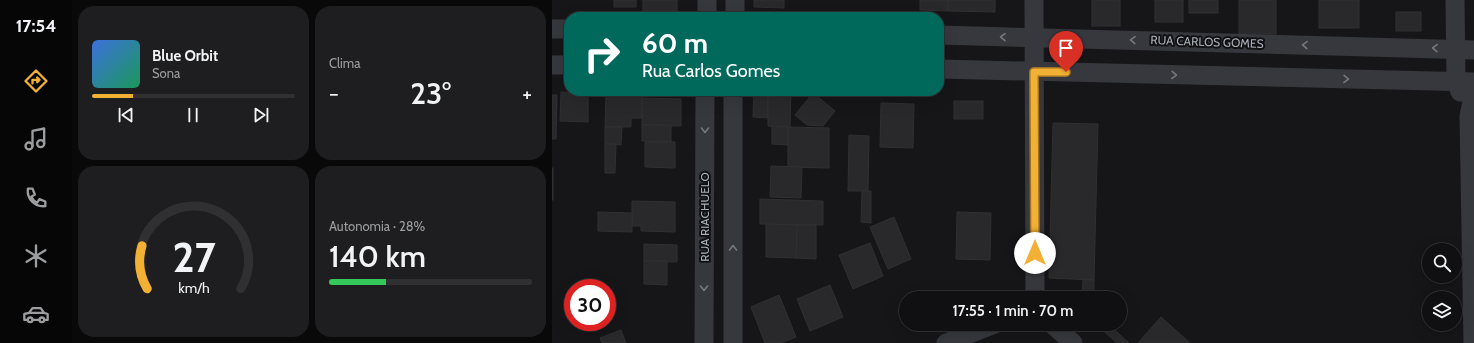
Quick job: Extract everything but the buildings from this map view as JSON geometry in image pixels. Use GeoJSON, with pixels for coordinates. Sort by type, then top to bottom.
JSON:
{"type":"FeatureCollection","features":[{"type":"Feature","properties":{"kind":"street"},"geometry":{"type":"LineString","coordinates":[[707,0],[707,12]]}},
{"type":"Feature","properties":{"kind":"street"},"geometry":{"type":"LineString","coordinates":[[735,0],[735,12]]}},
{"type":"Feature","properties":{"kind":"street"},"geometry":{"type":"LineString","coordinates":[[1034,0],[1035,291]]}},
{"type":"Feature","properties":{"kind":"street"},"geometry":{"type":"LineString","coordinates":[[1455,0],[1455,48],[1465,81],[1469,116],[1473,343]]}},
{"type":"Feature","properties":{"kind":"street"},"geometry":{"type":"LineString","coordinates":[[552,29],[564,29]]}},
{"type":"Feature","properties":{"kind":"street","name":"RUA CARLOS GOMES"},"geometry":{"type":"LineString","coordinates":[[944,35],[1455,48],[1474,50]]}},
{"type":"Feature","properties":{"kind":"street"},"geometry":{"type":"LineString","coordinates":[[552,65],[564,65]]}},
{"type":"Feature","properties":{"kind":"street"},"geometry":{"type":"LineString","coordinates":[[944,69],[1465,81]]}},
{"type":"Feature","properties":{"kind":"street"},"geometry":{"type":"LineString","coordinates":[[1469,116],[1474,91]]}},
{"type":"Feature","properties":{"kind":"street","name":"RUA RIACHUELO"},"geometry":{"type":"LineString","coordinates":[[704,343],[705,96]]}},
{"type":"Feature","properties":{"kind":"street"},"geometry":{"type":"LineString","coordinates":[[733,96],[733,343]]}},
{"type":"Feature","properties":{"kind":"street"},"geometry":{"type":"LineString","coordinates":[[946,343],[977,331]]}},
{"type":"Feature","properties":{"kind":"street"},"geometry":{"type":"LineString","coordinates":[[1060,331],[1073,343]]}},
{"type":"Feature","properties":{"kind":"route"},"geometry":{"type":"LineString","coordinates":[[1035,253],[1034,72],[1066,72]]}}]}
